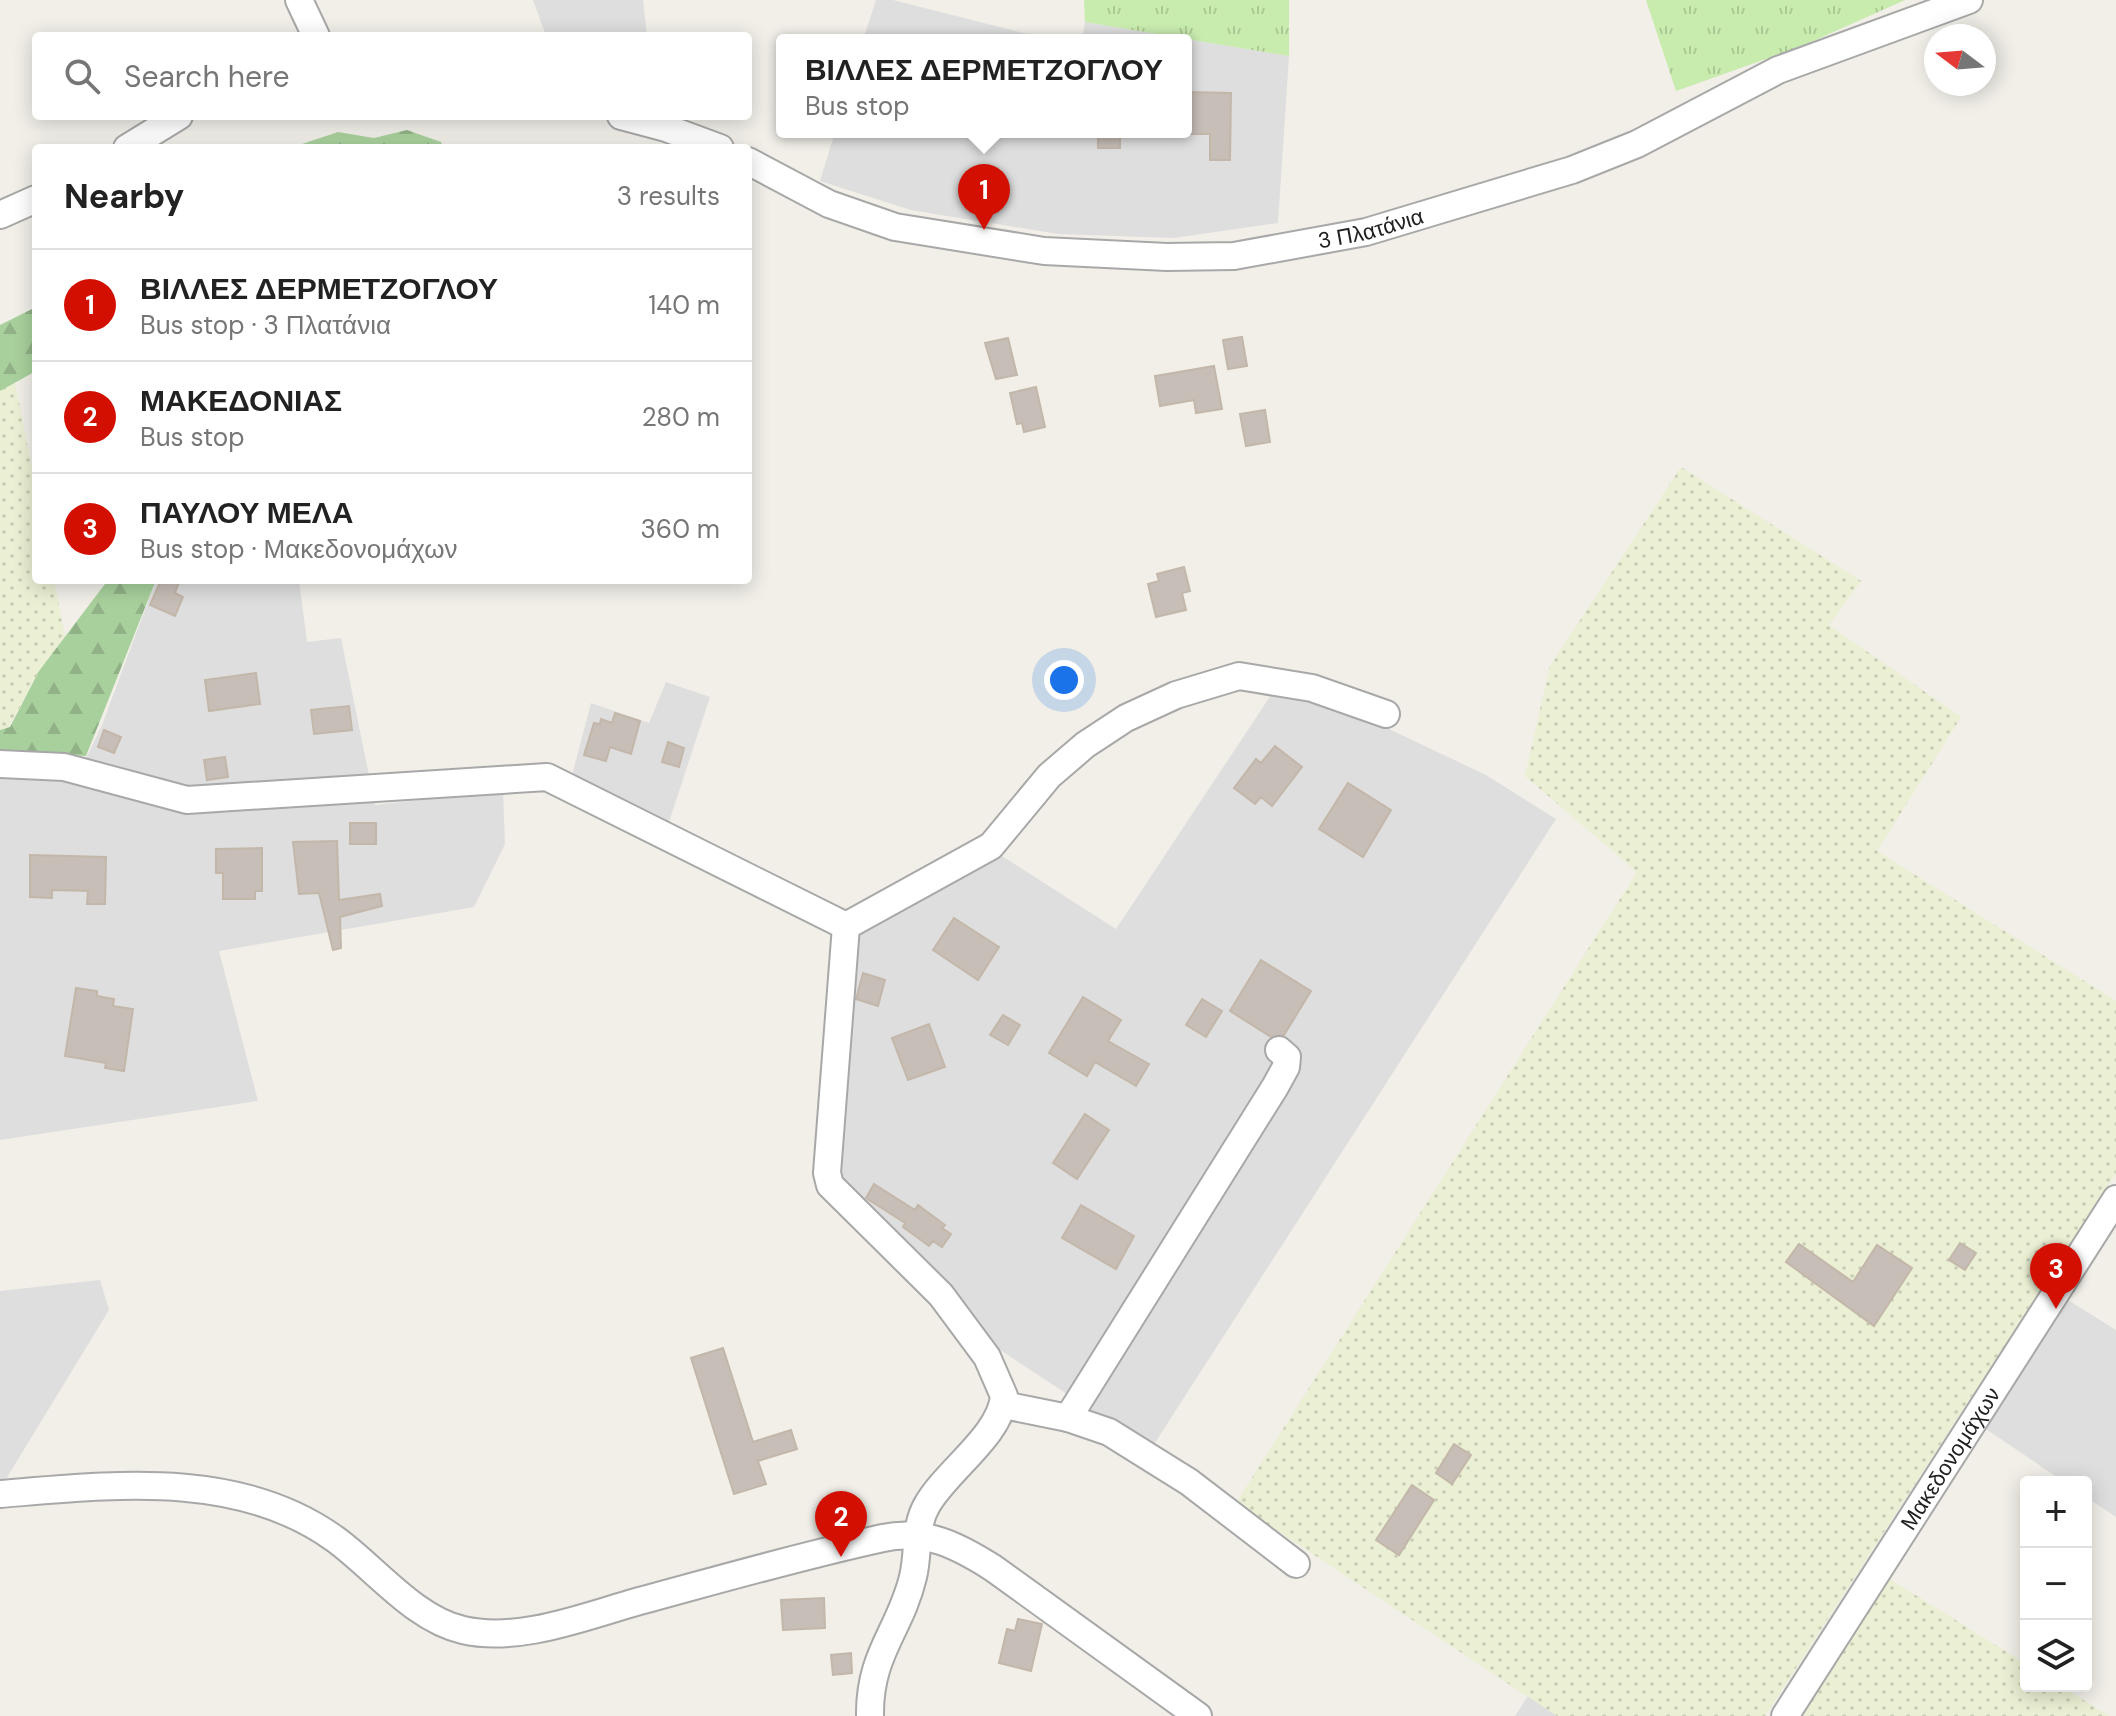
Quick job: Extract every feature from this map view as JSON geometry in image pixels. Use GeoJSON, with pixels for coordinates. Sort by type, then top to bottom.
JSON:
{"type":"FeatureCollection","features":[{"type":"Feature","properties":{"kind":"street"},"geometry":{"type":"LineString","coordinates":[[299,0],[314,32]]}},
{"type":"Feature","properties":{"kind":"street","name":"3 Πλατάνια"},"geometry":{"type":"LineString","coordinates":[[752,163],[829,204],[895,227],[928,234],[1099,255],[1234,256],[1366,232],[1572,170],[1637,144],[1778,70],[1969,0]]}},
{"type":"Feature","properties":{"kind":"street"},"geometry":{"type":"LineString","coordinates":[[134,144],[172,120]]}},
{"type":"Feature","properties":{"kind":"street"},"geometry":{"type":"LineString","coordinates":[[636,120],[709,144]]}},
{"type":"Feature","properties":{"kind":"street"},"geometry":{"type":"LineString","coordinates":[[0,215],[32,201]]}},
{"type":"Feature","properties":{"kind":"street"},"geometry":{"type":"LineString","coordinates":[[846,926],[991,846],[1049,776],[1085,745],[1126,718],[1176,695],[1239,676],[1312,688],[1386,714]]}},
{"type":"Feature","properties":{"kind":"street"},"geometry":{"type":"LineString","coordinates":[[0,764],[64,767],[187,800],[547,777],[846,926]]}},
{"type":"Feature","properties":{"kind":"street"},"geometry":{"type":"LineString","coordinates":[[846,926],[827,1173],[830,1185],[941,1295],[995,1371],[1001,1384],[1004,1405],[986,1434],[926,1505],[917,1534],[913,1578],[876,1662],[870,1716]]}},
{"type":"Feature","properties":{"kind":"street"},"geometry":{"type":"LineString","coordinates":[[1068,1418],[1275,1087],[1286,1067],[1287,1057],[1279,1050]]}},
{"type":"Feature","properties":{"kind":"street","name":"Μακεδονομάχων"},"geometry":{"type":"LineString","coordinates":[[1785,1716],[2116,1199]]}},
{"type":"Feature","properties":{"kind":"street"},"geometry":{"type":"LineString","coordinates":[[1004,1405],[1068,1418],[1109,1432],[1177,1474],[1296,1564]]}},
{"type":"Feature","properties":{"kind":"street"},"geometry":{"type":"LineString","coordinates":[[0,1494],[131,1486],[210,1490],[245,1497],[280,1508],[334,1538],[441,1621],[463,1630],[482,1632],[568,1621],[854,1544],[917,1534],[951,1544],[993,1568],[1198,1716]]}},
{"type":"Feature","properties":{"kind":"shaded area"},"geometry":{"type":"Polygon","coordinates":[[[533,0],[643,0],[647,32],[545,32],[533,0]]]}},
{"type":"Feature","properties":{"kind":"shaded area"},"geometry":{"type":"Polygon","coordinates":[[[876,0],[893,0],[1027,34],[865,34],[876,0]]]}},
{"type":"Feature","properties":{"kind":"shaded area"},"geometry":{"type":"Polygon","coordinates":[[[1085,22],[1157,34],[1083,34],[1085,22]]]}},
{"type":"Feature","properties":{"kind":"shaded area"},"geometry":{"type":"Polygon","coordinates":[[[1192,40],[1289,56],[1278,223],[1174,238],[1058,234],[991,223],[991,218],[979,216],[977,221],[911,210],[820,181],[833,138],[1192,138],[1192,40]]]}},
{"type":"Feature","properties":{"kind":"shaded area"},"geometry":{"type":"Polygon","coordinates":[[[155,584],[300,584],[307,642],[341,638],[375,805],[503,791],[505,844],[474,907],[219,951],[258,1101],[0,1140],[0,777],[35,775],[74,783],[102,725],[155,584]]]}},
{"type":"Feature","properties":{"kind":"shaded area"},"geometry":{"type":"Polygon","coordinates":[[[666,682],[710,697],[668,825],[570,783],[591,703],[649,723],[666,682]]]}},
{"type":"Feature","properties":{"kind":"shaded area"},"geometry":{"type":"Polygon","coordinates":[[[1275,689],[1370,720],[1486,775],[1556,819],[1151,1449],[994,1346],[968,1306],[835,1170],[853,933],[994,851],[1116,929],[1275,689]]]}},
{"type":"Feature","properties":{"kind":"shaded area"},"geometry":{"type":"Polygon","coordinates":[[[100,1280],[109,1310],[6,1479],[0,1480],[0,1291],[100,1280]]]}},
{"type":"Feature","properties":{"kind":"shaded area"},"geometry":{"type":"Polygon","coordinates":[[[2068,1300],[2116,1330],[2116,1517],[2092,1501],[2092,1476],[2055,1476],[1986,1429],[2068,1300]]]}},
{"type":"Feature","properties":{"kind":"shaded area"},"geometry":{"type":"Polygon","coordinates":[[[1528,1696],[1558,1716],[1515,1716],[1528,1696]]]}},
{"type":"Feature","properties":{"kind":"green space"},"geometry":{"type":"Polygon","coordinates":[[[1084,0],[1289,0],[1289,56],[1192,40],[1192,34],[1157,34],[1085,22],[1084,0]]]}},
{"type":"Feature","properties":{"kind":"green space"},"geometry":{"type":"Polygon","coordinates":[[[1646,0],[1905,0],[1800,47],[1676,91],[1646,0]]]}},
{"type":"Feature","properties":{"kind":"green space"},"geometry":{"type":"Polygon","coordinates":[[[407,130],[442,144],[302,144],[338,132],[374,138],[407,130]]]}},
{"type":"Feature","properties":{"kind":"green space"},"geometry":{"type":"Polygon","coordinates":[[[32,309],[32,373],[0,391],[0,325],[32,309]]]}},
{"type":"Feature","properties":{"kind":"green space"},"geometry":{"type":"Polygon","coordinates":[[[15,382],[32,469],[32,584],[55,584],[65,636],[39,671],[9,727],[0,730],[0,391],[15,382]]]}},
{"type":"Feature","properties":{"kind":"green space"},"geometry":{"type":"Polygon","coordinates":[[[1681,467],[1861,581],[1829,625],[1961,717],[1877,851],[2116,1001],[2116,1173],[1765,1716],[1557,1716],[1236,1503],[1637,872],[1525,776],[1550,666],[1681,467]]]}},
{"type":"Feature","properties":{"kind":"green space"},"geometry":{"type":"Polygon","coordinates":[[[105,584],[154,584],[86,756],[0,753],[0,730],[10,727],[39,671],[105,584]]]}},
{"type":"Feature","properties":{"kind":"green space"},"geometry":{"type":"Polygon","coordinates":[[[1885,1576],[2020,1660],[2020,1692],[2071,1692],[2109,1716],[1797,1716],[1885,1576]]]}},
{"type":"Feature","properties":{"kind":"building"},"geometry":{"type":"Polygon","coordinates":[[[1192,92],[1231,93],[1230,160],[1210,160],[1210,134],[1192,134],[1192,92]]]}},
{"type":"Feature","properties":{"kind":"building"},"geometry":{"type":"Polygon","coordinates":[[[1098,138],[1120,138],[1120,148],[1098,148],[1098,138]]]}},
{"type":"Feature","properties":{"kind":"building"},"geometry":{"type":"Polygon","coordinates":[[[1242,337],[1247,366],[1228,369],[1223,340],[1242,337]]]}},
{"type":"Feature","properties":{"kind":"building"},"geometry":{"type":"Polygon","coordinates":[[[1008,338],[1017,375],[996,379],[985,343],[1008,338]]]}},
{"type":"Feature","properties":{"kind":"building"},"geometry":{"type":"Polygon","coordinates":[[[1214,366],[1222,409],[1196,413],[1194,400],[1160,406],[1155,376],[1214,366]]]}},
{"type":"Feature","properties":{"kind":"building"},"geometry":{"type":"Polygon","coordinates":[[[1036,387],[1045,427],[1024,432],[1022,423],[1017,424],[1010,393],[1036,387]]]}},
{"type":"Feature","properties":{"kind":"building"},"geometry":{"type":"Polygon","coordinates":[[[1265,410],[1270,442],[1246,446],[1240,414],[1265,410]]]}},
{"type":"Feature","properties":{"kind":"building"},"geometry":{"type":"Polygon","coordinates":[[[1184,567],[1190,591],[1182,593],[1186,610],[1156,617],[1148,584],[1159,581],[1157,574],[1184,567]]]}},
{"type":"Feature","properties":{"kind":"building"},"geometry":{"type":"Polygon","coordinates":[[[159,584],[178,584],[175,593],[183,597],[175,616],[150,605],[159,584]]]}},
{"type":"Feature","properties":{"kind":"building"},"geometry":{"type":"Polygon","coordinates":[[[256,673],[260,704],[209,711],[205,680],[256,673]]]}},
{"type":"Feature","properties":{"kind":"building"},"geometry":{"type":"Polygon","coordinates":[[[349,706],[352,730],[314,734],[311,710],[349,706]]]}},
{"type":"Feature","properties":{"kind":"building"},"geometry":{"type":"Polygon","coordinates":[[[615,713],[640,721],[631,754],[610,747],[606,761],[584,755],[594,723],[600,724],[601,719],[612,723],[615,713]]]}},
{"type":"Feature","properties":{"kind":"building"},"geometry":{"type":"Polygon","coordinates":[[[104,730],[121,737],[114,753],[98,747],[104,730]]]}},
{"type":"Feature","properties":{"kind":"building"},"geometry":{"type":"Polygon","coordinates":[[[668,742],[684,748],[679,767],[662,762],[668,742]]]}},
{"type":"Feature","properties":{"kind":"building"},"geometry":{"type":"Polygon","coordinates":[[[1275,746],[1302,767],[1272,806],[1261,797],[1255,804],[1234,788],[1256,759],[1261,763],[1275,746]]]}},
{"type":"Feature","properties":{"kind":"building"},"geometry":{"type":"Polygon","coordinates":[[[225,757],[228,777],[207,780],[204,760],[225,757]]]}},
{"type":"Feature","properties":{"kind":"building"},"geometry":{"type":"Polygon","coordinates":[[[1348,783],[1391,810],[1363,857],[1319,829],[1348,783]]]}},
{"type":"Feature","properties":{"kind":"building"},"geometry":{"type":"Polygon","coordinates":[[[350,823],[376,823],[376,844],[350,844],[350,823]]]}},
{"type":"Feature","properties":{"kind":"building"},"geometry":{"type":"Polygon","coordinates":[[[337,841],[339,900],[380,894],[382,906],[340,917],[341,948],[333,950],[319,893],[299,894],[293,842],[337,841]]]}},
{"type":"Feature","properties":{"kind":"building"},"geometry":{"type":"Polygon","coordinates":[[[262,848],[262,891],[255,891],[255,899],[223,899],[223,873],[216,873],[216,849],[262,848]]]}},
{"type":"Feature","properties":{"kind":"building"},"geometry":{"type":"Polygon","coordinates":[[[30,855],[106,857],[105,904],[87,904],[88,891],[52,890],[52,898],[30,897],[30,855]]]}},
{"type":"Feature","properties":{"kind":"building"},"geometry":{"type":"Polygon","coordinates":[[[954,918],[999,947],[978,980],[933,950],[954,918]]]}},
{"type":"Feature","properties":{"kind":"building"},"geometry":{"type":"Polygon","coordinates":[[[1261,960],[1311,991],[1284,1035],[1271,1037],[1230,1011],[1261,960]]]}},
{"type":"Feature","properties":{"kind":"building"},"geometry":{"type":"Polygon","coordinates":[[[863,973],[885,980],[878,1006],[856,999],[863,973]]]}},
{"type":"Feature","properties":{"kind":"building"},"geometry":{"type":"Polygon","coordinates":[[[76,988],[97,991],[97,996],[114,999],[113,1006],[133,1009],[124,1071],[105,1068],[106,1063],[65,1056],[76,988]]]}},
{"type":"Feature","properties":{"kind":"building"},"geometry":{"type":"Polygon","coordinates":[[[1083,997],[1121,1020],[1108,1041],[1149,1064],[1136,1086],[1095,1062],[1087,1076],[1049,1053],[1083,997]]]}},
{"type":"Feature","properties":{"kind":"building"},"geometry":{"type":"Polygon","coordinates":[[[1202,999],[1222,1011],[1206,1037],[1186,1025],[1202,999]]]}},
{"type":"Feature","properties":{"kind":"building"},"geometry":{"type":"Polygon","coordinates":[[[1003,1015],[1020,1025],[1008,1045],[990,1035],[1003,1015]]]}},
{"type":"Feature","properties":{"kind":"building"},"geometry":{"type":"Polygon","coordinates":[[[929,1024],[945,1067],[908,1080],[892,1038],[929,1024]]]}},
{"type":"Feature","properties":{"kind":"building"},"geometry":{"type":"Polygon","coordinates":[[[1085,1114],[1109,1130],[1077,1179],[1053,1163],[1085,1114]]]}},
{"type":"Feature","properties":{"kind":"building"},"geometry":{"type":"Polygon","coordinates":[[[874,1184],[915,1210],[918,1205],[945,1225],[942,1228],[951,1234],[942,1247],[933,1241],[929,1246],[903,1227],[905,1223],[866,1198],[874,1184]]]}},
{"type":"Feature","properties":{"kind":"building"},"geometry":{"type":"Polygon","coordinates":[[[1081,1205],[1134,1236],[1116,1269],[1062,1238],[1081,1205]]]}},
{"type":"Feature","properties":{"kind":"building"},"geometry":{"type":"Polygon","coordinates":[[[1960,1243],[1976,1253],[1965,1270],[1949,1260],[1960,1243]]]}},
{"type":"Feature","properties":{"kind":"building"},"geometry":{"type":"Polygon","coordinates":[[[1799,1244],[1853,1282],[1877,1245],[1912,1268],[1874,1326],[1786,1262],[1799,1244]]]}},
{"type":"Feature","properties":{"kind":"building"},"geometry":{"type":"Polygon","coordinates":[[[723,1348],[753,1442],[791,1430],[797,1449],[758,1461],[766,1484],[734,1494],[691,1358],[723,1348]]]}},
{"type":"Feature","properties":{"kind":"building"},"geometry":{"type":"Polygon","coordinates":[[[1454,1444],[1471,1455],[1452,1484],[1436,1473],[1454,1444]]]}},
{"type":"Feature","properties":{"kind":"building"},"geometry":{"type":"Polygon","coordinates":[[[1412,1485],[1434,1500],[1399,1555],[1376,1540],[1412,1485]]]}},
{"type":"Feature","properties":{"kind":"building"},"geometry":{"type":"Polygon","coordinates":[[[824,1598],[825,1628],[783,1630],[781,1600],[824,1598]]]}},
{"type":"Feature","properties":{"kind":"building"},"geometry":{"type":"Polygon","coordinates":[[[1018,1619],[1042,1624],[1031,1671],[999,1663],[1007,1629],[1015,1631],[1018,1619]]]}},
{"type":"Feature","properties":{"kind":"building"},"geometry":{"type":"Polygon","coordinates":[[[851,1653],[852,1673],[833,1675],[831,1655],[851,1653]]]}},
{"type":"Feature","properties":{"kind":"place","name":"ΒΙΛΛΕΣ ΔΕΡΜΕΤΖΟΓΛΟΥ"},"geometry":{"type":"Point","coordinates":[984,230]}},
{"type":"Feature","properties":{"kind":"place","name":"ΠΑΥΛΟΥ ΜΕΛΑ"},"geometry":{"type":"Point","coordinates":[2056,1309]}},
{"type":"Feature","properties":{"kind":"place","name":"ΜΑΚΕΔΟΝΙΑΣ"},"geometry":{"type":"Point","coordinates":[841,1557]}}]}
